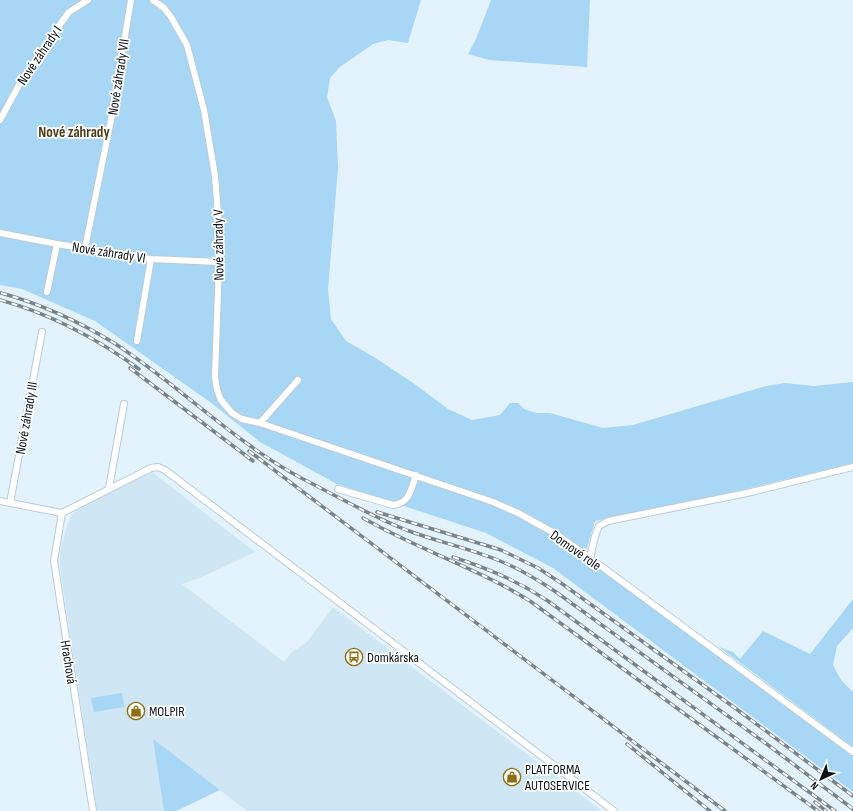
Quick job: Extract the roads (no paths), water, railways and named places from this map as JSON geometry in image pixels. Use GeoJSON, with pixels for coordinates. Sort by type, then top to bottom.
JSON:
{"type":"FeatureCollection","features":[{"type":"Feature","properties":{"kind":"street","name":"Nové záhrady I"},"geometry":{"type":"LineString","coordinates":[[0,120],[19,85],[69,12],[88,0]]}},
{"type":"Feature","properties":{"kind":"street","name":"Nové záhrady VII"},"geometry":{"type":"LineString","coordinates":[[85,248],[112,120],[130,0]]}},
{"type":"Feature","properties":{"kind":"street","name":"Nové záhrady V"},"geometry":{"type":"LineString","coordinates":[[153,0],[164,8],[171,17],[187,45],[200,90],[216,176],[219,262],[215,377],[217,390],[221,400],[232,413],[242,419],[260,423]]}},
{"type":"Feature","properties":{"kind":"street","name":"Nové záhrady VI"},"geometry":{"type":"LineString","coordinates":[[0,233],[151,259],[219,262]]}},
{"type":"Feature","properties":{"kind":"street"},"geometry":{"type":"LineString","coordinates":[[47,292],[57,244]]}},
{"type":"Feature","properties":{"kind":"street"},"geometry":{"type":"LineString","coordinates":[[136,340],[151,259]]}},
{"type":"Feature","properties":{"kind":"street","name":"Nové záhrady III"},"geometry":{"type":"LineString","coordinates":[[10,503],[42,332]]}},
{"type":"Feature","properties":{"kind":"street"},"geometry":{"type":"LineString","coordinates":[[260,423],[298,380]]}},
{"type":"Feature","properties":{"kind":"street"},"geometry":{"type":"LineString","coordinates":[[109,488],[124,404]]}},
{"type":"Feature","properties":{"kind":"street","name":"Domové role"},"geometry":{"type":"LineString","coordinates":[[260,423],[493,502],[518,513],[556,534],[853,752]]}},
{"type":"Feature","properties":{"kind":"street"},"geometry":{"type":"LineString","coordinates":[[0,501],[62,512],[151,468],[158,467],[165,470],[614,811]]}},
{"type":"Feature","properties":{"kind":"street"},"geometry":{"type":"LineString","coordinates":[[590,558],[599,526],[608,521],[747,493],[853,467]]}},
{"type":"Feature","properties":{"kind":"street"},"geometry":{"type":"LineString","coordinates":[[338,489],[393,505],[402,504],[408,498],[416,475]]}},
{"type":"Feature","properties":{"kind":"street","name":"Hrachová"},"geometry":{"type":"LineString","coordinates":[[62,512],[54,561],[93,811]]}},
{"type":"Feature","properties":{"kind":"railway"},"geometry":{"type":"LineString","coordinates":[[1,293],[30,302],[59,314],[87,327],[114,343],[138,359],[230,431],[278,465],[303,479],[396,526],[500,561],[536,579],[768,745],[853,809]]}},
{"type":"Feature","properties":{"kind":"railway"},"geometry":{"type":"LineString","coordinates":[[0,300],[37,312],[72,328],[90,337],[139,369]]}},
{"type":"Feature","properties":{"kind":"railway"},"geometry":{"type":"LineString","coordinates":[[130,368],[253,461]]}},
{"type":"Feature","properties":{"kind":"railway"},"geometry":{"type":"LineString","coordinates":[[249,451],[725,811]]}},
{"type":"Feature","properties":{"kind":"railway"},"geometry":{"type":"LineString","coordinates":[[377,512],[501,550],[538,568],[735,708],[853,796]]}},
{"type":"Feature","properties":{"kind":"railway"},"geometry":{"type":"LineString","coordinates":[[363,518],[404,539],[489,578],[530,601],[818,811]]}},
{"type":"Feature","properties":{"kind":"railway"},"geometry":{"type":"LineString","coordinates":[[453,557],[502,576],[525,587],[548,601],[835,811]]}},
{"type":"Feature","properties":{"kind":"railway"},"geometry":{"type":"LineString","coordinates":[[627,744],[710,811]]}},
{"type":"Feature","properties":{"kind":"railway"},"geometry":{"type":"LineString","coordinates":[[815,802],[826,811]]}},
{"type":"Feature","properties":{"kind":"place","name":"Domkárska"},"geometry":{"type":"Point","coordinates":[354,657]}},
{"type":"Feature","properties":{"kind":"place","name":"MOLPIR"},"geometry":{"type":"Point","coordinates":[136,711]}},
{"type":"Feature","properties":{"kind":"place","name":"PLATFORMA AUTOSERVICE"},"geometry":{"type":"Point","coordinates":[512,777]}},
{"type":"Feature","properties":{"kind":"district","name":"Nové záhrady"},"geometry":{"type":"Point","coordinates":[74,132]}}]}
